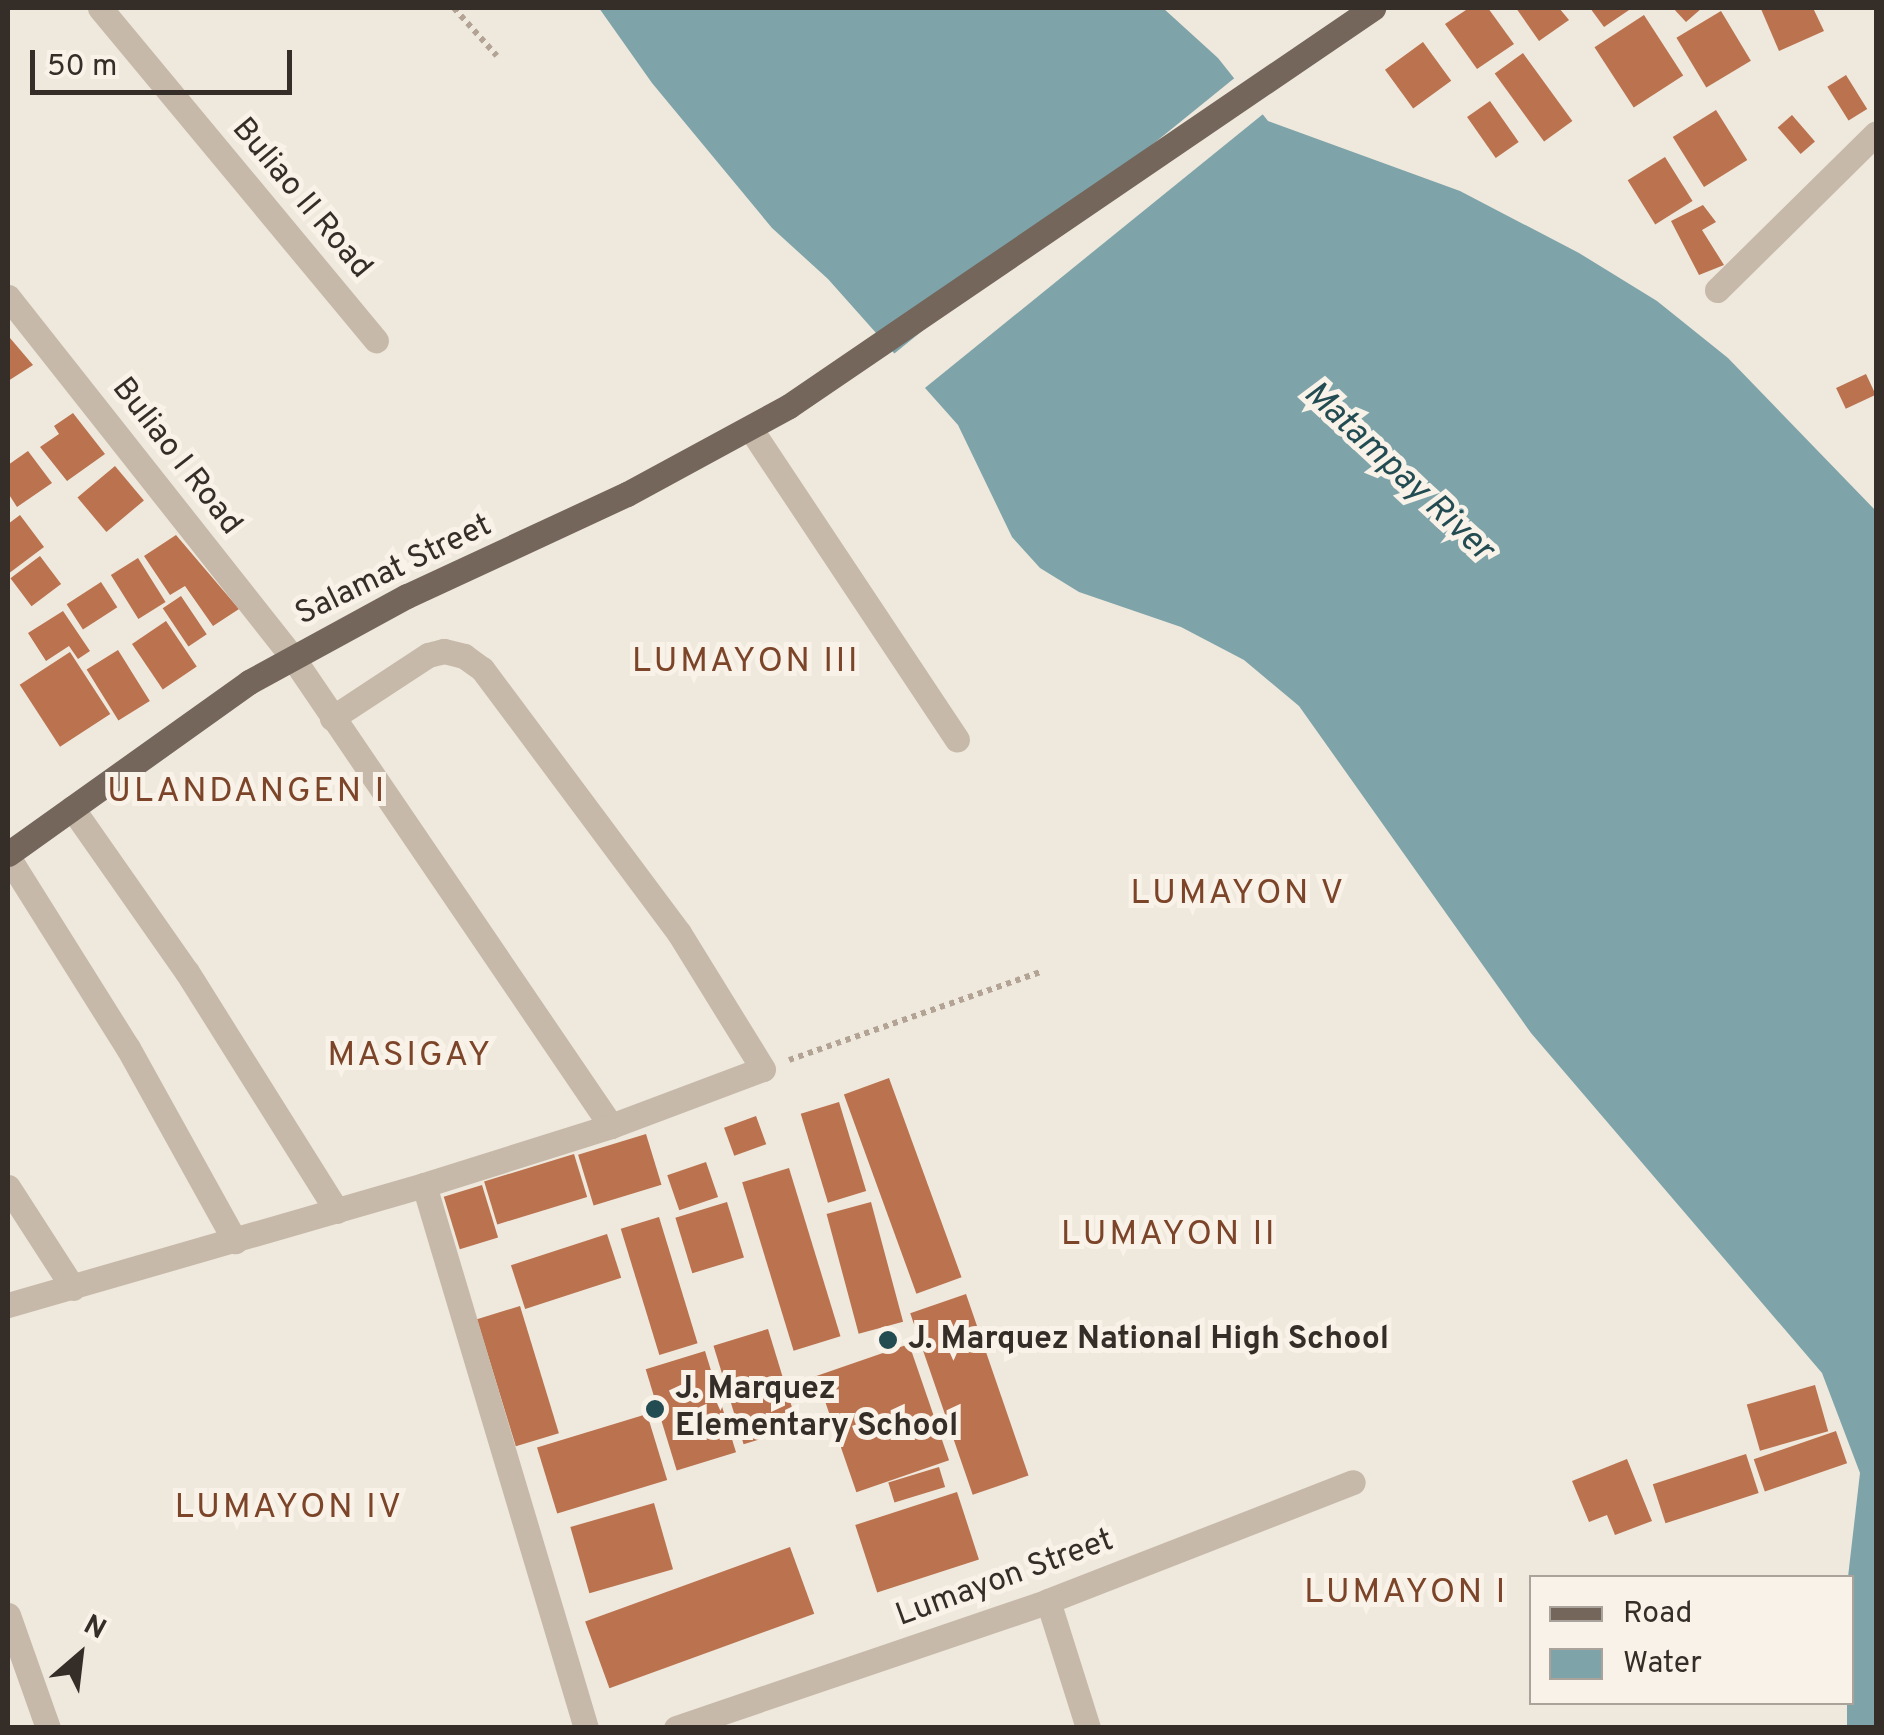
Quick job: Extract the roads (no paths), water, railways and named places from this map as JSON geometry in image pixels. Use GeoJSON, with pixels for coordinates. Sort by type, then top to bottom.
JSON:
{"type":"FeatureCollection","features":[{"type":"Feature","properties":{"kind":"main road","name":"Salamat Street"},"geometry":{"type":"LineString","coordinates":[[8,856],[208,709],[293,658],[407,596],[627,494],[830,380],[1374,8]]}},
{"type":"Feature","properties":{"kind":"street","name":"Buliao II Road"},"geometry":{"type":"LineString","coordinates":[[100,8],[376,340]]}},
{"type":"Feature","properties":{"kind":"street"},"geometry":{"type":"LineString","coordinates":[[1717,290],[1876,133]]}},
{"type":"Feature","properties":{"kind":"street","name":"Buliao I Road"},"geometry":{"type":"LineString","coordinates":[[8,297],[293,658],[612,1126]]}},
{"type":"Feature","properties":{"kind":"street"},"geometry":{"type":"LineString","coordinates":[[750,428],[958,740]]}},
{"type":"Feature","properties":{"kind":"street"},"geometry":{"type":"LineString","coordinates":[[8,1305],[424,1185],[612,1126],[763,1069],[679,933],[482,669],[464,656],[444,651],[428,655],[332,718]]}},
{"type":"Feature","properties":{"kind":"street"},"geometry":{"type":"LineString","coordinates":[[72,808],[187,972],[337,1211]]}},
{"type":"Feature","properties":{"kind":"street"},"geometry":{"type":"LineString","coordinates":[[8,856],[128,1048],[235,1241]]}},
{"type":"Feature","properties":{"kind":"street"},"geometry":{"type":"LineString","coordinates":[[424,1185],[586,1728]]}},
{"type":"Feature","properties":{"kind":"street"},"geometry":{"type":"LineString","coordinates":[[8,1187],[73,1288]]}},
{"type":"Feature","properties":{"kind":"street","name":"Lumayon Street"},"geometry":{"type":"LineString","coordinates":[[676,1728],[1048,1601],[1353,1482]]}},
{"type":"Feature","properties":{"kind":"street"},"geometry":{"type":"LineString","coordinates":[[1048,1601],[1088,1728]]}},
{"type":"Feature","properties":{"kind":"street"},"geometry":{"type":"LineString","coordinates":[[8,1615],[48,1728]]}},
{"type":"Feature","properties":{"kind":"water","name":"Matampay River"},"geometry":{"type":"Polygon","coordinates":[[[599,8],[1163,8],[1218,58],[1268,121],[1460,191],[1579,253],[1657,301],[1728,358],[1876,511],[1876,1727],[1847,1727],[1847,1705],[1854,1705],[1854,1575],[1848,1575],[1860,1473],[1822,1373],[1531,1033],[1299,706],[1244,660],[1181,627],[1079,592],[1040,568],[1012,537],[958,425],[828,279],[772,228],[652,83],[599,8]]]}},
{"type":"Feature","properties":{"kind":"place","name":"J. Marquez National High School"},"geometry":{"type":"Point","coordinates":[888,1340]}},
{"type":"Feature","properties":{"kind":"place","name":"J. Marquez Elementary School"},"geometry":{"type":"Point","coordinates":[655,1409]}},
{"type":"Feature","properties":{"kind":"district","name":"LUMAYON III"},"geometry":{"type":"Point","coordinates":[746,662]}},
{"type":"Feature","properties":{"kind":"district","name":"ULANDANGEN I"},"geometry":{"type":"Point","coordinates":[247,792]}},
{"type":"Feature","properties":{"kind":"district","name":"LUMAYON V"},"geometry":{"type":"Point","coordinates":[1238,894]}},
{"type":"Feature","properties":{"kind":"district","name":"MASIGAY"},"geometry":{"type":"Point","coordinates":[410,1056]}},
{"type":"Feature","properties":{"kind":"district","name":"LUMAYON II"},"geometry":{"type":"Point","coordinates":[1169,1235]}},
{"type":"Feature","properties":{"kind":"district","name":"LUMAYON IV"},"geometry":{"type":"Point","coordinates":[289,1508]}},
{"type":"Feature","properties":{"kind":"district","name":"LUMAYON I"},"geometry":{"type":"Point","coordinates":[1406,1593]}}]}
